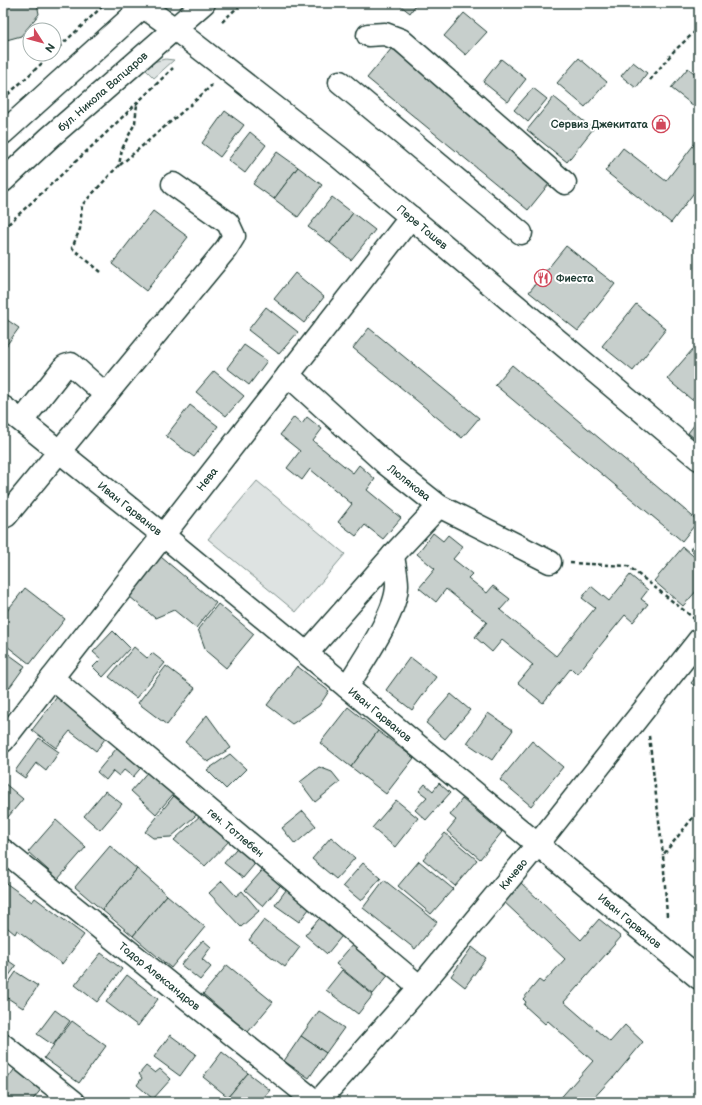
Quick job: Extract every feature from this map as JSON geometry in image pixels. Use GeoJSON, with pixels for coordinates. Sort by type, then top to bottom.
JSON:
{"type":"FeatureCollection","features":[{"type":"Feature","properties":{"kind":"street","name":"бул. Никола Вапцаров"},"geometry":{"type":"LineString","coordinates":[[3,181],[49,138],[176,29],[204,3]]}},
{"type":"Feature","properties":{"kind":"street","name":"Пере Тошев"},"geometry":{"type":"LineString","coordinates":[[143,4],[412,217],[699,459]]}},
{"type":"Feature","properties":{"kind":"street"},"geometry":{"type":"LineString","coordinates":[[3,133],[143,4]]}},
{"type":"Feature","properties":{"kind":"street"},"geometry":{"type":"LineString","coordinates":[[368,35],[384,34],[400,40],[565,183]]}},
{"type":"Feature","properties":{"kind":"street"},"geometry":{"type":"LineString","coordinates":[[340,82],[521,233]]}},
{"type":"Feature","properties":{"kind":"street"},"geometry":{"type":"LineString","coordinates":[[3,517],[6,516],[226,249],[234,236],[228,223],[173,184]]}},
{"type":"Feature","properties":{"kind":"street","name":"Нева"},"geometry":{"type":"LineString","coordinates":[[3,740],[412,217]]}},
{"type":"Feature","properties":{"kind":"street"},"geometry":{"type":"LineString","coordinates":[[24,423],[25,417],[66,366],[71,364],[106,394]]}},
{"type":"Feature","properties":{"kind":"street","name":"Люлякова"},"geometry":{"type":"LineString","coordinates":[[288,375],[386,464],[439,506],[550,562]]}},
{"type":"Feature","properties":{"kind":"street","name":"Иван Гарванов"},"geometry":{"type":"LineString","coordinates":[[3,407],[163,535],[699,978]]}},
{"type":"Feature","properties":{"kind":"street"},"geometry":{"type":"LineString","coordinates":[[307,654],[393,555],[439,506]]}},
{"type":"Feature","properties":{"kind":"street"},"geometry":{"type":"LineString","coordinates":[[347,686],[377,638],[393,606],[397,586],[393,555]]}},
{"type":"Feature","properties":{"kind":"street","name":"Кичево"},"geometry":{"type":"LineString","coordinates":[[317,1102],[420,987],[538,844],[699,640]]}},
{"type":"Feature","properties":{"kind":"street","name":"ген. Тотлебен"},"geometry":{"type":"LineString","coordinates":[[52,678],[420,987]]}},
{"type":"Feature","properties":{"kind":"street","name":"Тодор Александров"},"geometry":{"type":"LineString","coordinates":[[3,850],[317,1102]]}},
{"type":"Feature","properties":{"kind":"street"},"geometry":{"type":"LineString","coordinates":[[3,1045],[74,1102]]}},
{"type":"Feature","properties":{"kind":"path"},"geometry":{"type":"LineString","coordinates":[[62,45],[106,3]]}},
{"type":"Feature","properties":{"kind":"path"},"geometry":{"type":"LineString","coordinates":[[222,22],[242,3]]}},
{"type":"Feature","properties":{"kind":"path"},"geometry":{"type":"LineString","coordinates":[[650,80],[674,51],[699,28]]}},
{"type":"Feature","properties":{"kind":"path"},"geometry":{"type":"LineString","coordinates":[[3,99],[43,62]]}},
{"type":"Feature","properties":{"kind":"path"},"geometry":{"type":"LineString","coordinates":[[3,229],[173,68]]}},
{"type":"Feature","properties":{"kind":"path"},"geometry":{"type":"LineString","coordinates":[[101,272],[72,248],[80,229],[82,205],[119,165],[178,116],[212,85]]}},
{"type":"Feature","properties":{"kind":"path"},"geometry":{"type":"LineString","coordinates":[[119,165],[122,149],[135,123],[137,103]]}},
{"type":"Feature","properties":{"kind":"path"},"geometry":{"type":"LineString","coordinates":[[550,562],[628,566],[699,623]]}},
{"type":"Feature","properties":{"kind":"path"},"geometry":{"type":"LineString","coordinates":[[646,707],[663,855],[666,916]]}},
{"type":"Feature","properties":{"kind":"path"},"geometry":{"type":"LineString","coordinates":[[663,855],[699,810]]}},
{"type":"Feature","properties":{"kind":"shaded area"},"geometry":{"type":"Polygon","coordinates":[[[165,59],[174,60],[154,78],[144,68],[153,62],[165,59]]]}},
{"type":"Feature","properties":{"kind":"shaded area"},"geometry":{"type":"Polygon","coordinates":[[[257,481],[345,554],[296,612],[208,539],[257,481]]]}},
{"type":"Feature","properties":{"kind":"building"},"geometry":{"type":"Polygon","coordinates":[[[3,3],[37,3],[39,14],[32,22],[22,22],[21,36],[3,41],[3,3]]]}},
{"type":"Feature","properties":{"kind":"building"},"geometry":{"type":"Polygon","coordinates":[[[397,3],[417,3],[410,13],[397,3]]]}},
{"type":"Feature","properties":{"kind":"building"},"geometry":{"type":"Polygon","coordinates":[[[464,13],[487,32],[466,55],[444,36],[464,13]]]}},
{"type":"Feature","properties":{"kind":"building"},"geometry":{"type":"Polygon","coordinates":[[[392,48],[553,179],[528,210],[367,78],[392,48]]]}},
{"type":"Feature","properties":{"kind":"building"},"geometry":{"type":"Polygon","coordinates":[[[579,58],[607,82],[585,107],[557,83],[579,58]]]}},
{"type":"Feature","properties":{"kind":"building"},"geometry":{"type":"Polygon","coordinates":[[[501,59],[526,79],[508,102],[483,82],[501,59]]]}},
{"type":"Feature","properties":{"kind":"building"},"geometry":{"type":"Polygon","coordinates":[[[633,62],[647,73],[636,88],[621,76],[633,62]]]}},
{"type":"Feature","properties":{"kind":"building"},"geometry":{"type":"Polygon","coordinates":[[[688,68],[699,77],[699,110],[671,88],[688,68]]]}},
{"type":"Feature","properties":{"kind":"building"},"geometry":{"type":"Polygon","coordinates":[[[533,88],[547,99],[528,122],[514,110],[533,88]]]}},
{"type":"Feature","properties":{"kind":"building"},"geometry":{"type":"Polygon","coordinates":[[[554,97],[593,129],[567,162],[527,130],[554,97]]]}},
{"type":"Feature","properties":{"kind":"building"},"geometry":{"type":"Polygon","coordinates":[[[225,111],[244,125],[220,157],[202,143],[225,111]]]}},
{"type":"Feature","properties":{"kind":"building"},"geometry":{"type":"Polygon","coordinates":[[[250,132],[266,145],[245,173],[228,160],[250,132]]]}},
{"type":"Feature","properties":{"kind":"building"},"geometry":{"type":"Polygon","coordinates":[[[699,138],[699,186],[671,223],[605,171],[623,148],[666,181],[699,138]]]}},
{"type":"Feature","properties":{"kind":"building"},"geometry":{"type":"Polygon","coordinates":[[[277,152],[298,167],[274,199],[253,184],[277,152]]]}},
{"type":"Feature","properties":{"kind":"building"},"geometry":{"type":"Polygon","coordinates":[[[298,167],[322,185],[298,217],[274,199],[298,167]]]}},
{"type":"Feature","properties":{"kind":"building"},"geometry":{"type":"Polygon","coordinates":[[[332,197],[353,213],[330,243],[308,227],[332,197]]]}},
{"type":"Feature","properties":{"kind":"building"},"geometry":{"type":"Polygon","coordinates":[[[153,211],[188,237],[146,291],[112,264],[153,211]]]}},
{"type":"Feature","properties":{"kind":"building"},"geometry":{"type":"Polygon","coordinates":[[[353,213],[375,230],[351,260],[330,243],[353,213]]]}},
{"type":"Feature","properties":{"kind":"building"},"geometry":{"type":"Polygon","coordinates":[[[566,246],[615,284],[578,331],[529,292],[566,246]]]}},
{"type":"Feature","properties":{"kind":"building"},"geometry":{"type":"Polygon","coordinates":[[[295,273],[324,297],[304,323],[274,299],[295,273]]]}},
{"type":"Feature","properties":{"kind":"building"},"geometry":{"type":"Polygon","coordinates":[[[636,304],[666,329],[633,371],[602,346],[636,304]]]}},
{"type":"Feature","properties":{"kind":"building"},"geometry":{"type":"Polygon","coordinates":[[[266,307],[298,332],[279,354],[248,330],[266,307]]]}},
{"type":"Feature","properties":{"kind":"building"},"geometry":{"type":"Polygon","coordinates":[[[3,317],[19,328],[3,350],[3,317]]]}},
{"type":"Feature","properties":{"kind":"building"},"geometry":{"type":"Polygon","coordinates":[[[369,328],[479,418],[462,438],[353,348],[369,328]]]}},
{"type":"Feature","properties":{"kind":"building"},"geometry":{"type":"Polygon","coordinates":[[[244,345],[267,361],[249,385],[227,368],[244,345]]]}},
{"type":"Feature","properties":{"kind":"building"},"geometry":{"type":"Polygon","coordinates":[[[693,349],[699,355],[699,391],[692,400],[667,379],[693,349]]]}},
{"type":"Feature","properties":{"kind":"building"},"geometry":{"type":"Polygon","coordinates":[[[512,365],[698,521],[682,541],[495,385],[512,365]]]}},
{"type":"Feature","properties":{"kind":"building"},"geometry":{"type":"Polygon","coordinates":[[[214,371],[244,396],[226,416],[196,392],[214,371]]]}},
{"type":"Feature","properties":{"kind":"building"},"geometry":{"type":"Polygon","coordinates":[[[190,405],[218,426],[194,457],[166,436],[190,405]]]}},
{"type":"Feature","properties":{"kind":"building"},"geometry":{"type":"Polygon","coordinates":[[[294,417],[302,424],[307,417],[322,429],[313,441],[353,473],[359,465],[375,479],[367,490],[401,518],[383,539],[365,525],[356,536],[338,522],[352,504],[310,469],[302,480],[287,468],[300,451],[280,435],[294,417]]]}},
{"type":"Feature","properties":{"kind":"building"},"geometry":{"type":"Polygon","coordinates":[[[699,419],[699,442],[688,433],[699,419]]]}},
{"type":"Feature","properties":{"kind":"building"},"geometry":{"type":"Polygon","coordinates":[[[433,533],[443,541],[448,535],[463,547],[453,559],[472,574],[468,578],[487,593],[493,586],[510,599],[500,610],[556,656],[595,608],[582,598],[591,586],[609,601],[630,575],[648,590],[641,599],[648,604],[633,622],[625,615],[577,674],[571,668],[543,703],[518,683],[533,665],[502,640],[492,652],[475,637],[487,622],[446,589],[436,602],[419,588],[435,569],[417,554],[433,533]]]}},
{"type":"Feature","properties":{"kind":"building"},"geometry":{"type":"Polygon","coordinates":[[[699,538],[699,557],[690,549],[699,538]]]}},
{"type":"Feature","properties":{"kind":"building"},"geometry":{"type":"Polygon","coordinates":[[[683,547],[699,561],[699,588],[683,606],[654,581],[683,547]]]}},
{"type":"Feature","properties":{"kind":"building"},"geometry":{"type":"Polygon","coordinates":[[[155,552],[216,603],[196,628],[174,610],[155,618],[123,591],[155,552]]]}},
{"type":"Feature","properties":{"kind":"building"},"geometry":{"type":"Polygon","coordinates":[[[25,588],[65,619],[30,664],[3,643],[3,616],[25,588]]]}},
{"type":"Feature","properties":{"kind":"building"},"geometry":{"type":"Polygon","coordinates":[[[218,604],[254,634],[226,668],[206,651],[198,629],[218,604]]]}},
{"type":"Feature","properties":{"kind":"building"},"geometry":{"type":"Polygon","coordinates":[[[113,631],[130,648],[103,677],[93,667],[101,659],[93,652],[113,631]]]}},
{"type":"Feature","properties":{"kind":"building"},"geometry":{"type":"Polygon","coordinates":[[[134,647],[147,658],[152,653],[165,663],[136,698],[109,677],[134,647]]]}},
{"type":"Feature","properties":{"kind":"building"},"geometry":{"type":"Polygon","coordinates":[[[3,650],[25,666],[7,691],[3,688],[3,650]]]}},
{"type":"Feature","properties":{"kind":"building"},"geometry":{"type":"Polygon","coordinates":[[[410,657],[436,677],[412,710],[386,690],[410,657]]]}},
{"type":"Feature","properties":{"kind":"building"},"geometry":{"type":"Polygon","coordinates":[[[166,666],[195,688],[167,725],[138,703],[166,666]]]}},
{"type":"Feature","properties":{"kind":"building"},"geometry":{"type":"Polygon","coordinates":[[[297,666],[329,691],[319,706],[292,724],[267,705],[297,666]]]}},
{"type":"Feature","properties":{"kind":"building"},"geometry":{"type":"Polygon","coordinates":[[[699,673],[699,689],[691,683],[699,673]]]}},
{"type":"Feature","properties":{"kind":"building"},"geometry":{"type":"Polygon","coordinates":[[[60,693],[110,732],[96,751],[70,731],[56,748],[32,730],[60,693]]]}},
{"type":"Feature","properties":{"kind":"building"},"geometry":{"type":"Polygon","coordinates":[[[451,694],[470,710],[445,739],[426,723],[451,694]]]}},
{"type":"Feature","properties":{"kind":"building"},"geometry":{"type":"Polygon","coordinates":[[[348,707],[378,731],[351,767],[320,743],[348,707]]]}},
{"type":"Feature","properties":{"kind":"building"},"geometry":{"type":"Polygon","coordinates":[[[488,713],[513,730],[492,760],[467,743],[488,713]]]}},
{"type":"Feature","properties":{"kind":"building"},"geometry":{"type":"Polygon","coordinates":[[[207,715],[231,748],[208,762],[185,742],[207,715]]]}},
{"type":"Feature","properties":{"kind":"building"},"geometry":{"type":"Polygon","coordinates":[[[378,731],[414,758],[386,794],[351,767],[378,731]]]}},
{"type":"Feature","properties":{"kind":"building"},"geometry":{"type":"Polygon","coordinates":[[[39,738],[59,752],[46,771],[36,763],[25,778],[15,771],[39,738]]]}},
{"type":"Feature","properties":{"kind":"building"},"geometry":{"type":"Polygon","coordinates":[[[532,741],[563,767],[531,806],[500,780],[532,741]]]}},
{"type":"Feature","properties":{"kind":"building"},"geometry":{"type":"Polygon","coordinates":[[[121,743],[145,763],[133,777],[124,770],[119,776],[113,771],[106,780],[97,772],[121,743]]]}},
{"type":"Feature","properties":{"kind":"building"},"geometry":{"type":"Polygon","coordinates":[[[230,754],[246,769],[226,789],[207,770],[230,754]]]}},
{"type":"Feature","properties":{"kind":"building"},"geometry":{"type":"Polygon","coordinates":[[[319,767],[332,772],[340,782],[315,802],[300,782],[319,767]]]}},
{"type":"Feature","properties":{"kind":"building"},"geometry":{"type":"Polygon","coordinates":[[[150,769],[175,792],[156,814],[131,791],[150,769]]]}},
{"type":"Feature","properties":{"kind":"building"},"geometry":{"type":"Polygon","coordinates":[[[3,782],[23,799],[3,823],[3,782]]]}},
{"type":"Feature","properties":{"kind":"building"},"geometry":{"type":"Polygon","coordinates":[[[439,783],[450,793],[426,820],[415,810],[427,797],[419,791],[425,784],[433,791],[439,783]]]}},
{"type":"Feature","properties":{"kind":"building"},"geometry":{"type":"Polygon","coordinates":[[[105,791],[122,804],[100,830],[84,816],[105,791]]]}},
{"type":"Feature","properties":{"kind":"building"},"geometry":{"type":"Polygon","coordinates":[[[177,792],[201,811],[171,837],[153,838],[145,832],[177,792]]]}},
{"type":"Feature","properties":{"kind":"building"},"geometry":{"type":"Polygon","coordinates":[[[462,799],[502,832],[480,859],[447,831],[456,820],[450,815],[462,799]]]}},
{"type":"Feature","properties":{"kind":"building"},"geometry":{"type":"Polygon","coordinates":[[[396,800],[418,818],[395,847],[372,828],[396,800]]]}},
{"type":"Feature","properties":{"kind":"building"},"geometry":{"type":"Polygon","coordinates":[[[303,811],[316,826],[295,844],[282,828],[303,811]]]}},
{"type":"Feature","properties":{"kind":"building"},"geometry":{"type":"Polygon","coordinates":[[[203,813],[234,836],[205,866],[174,840],[203,813]]]}},
{"type":"Feature","properties":{"kind":"building"},"geometry":{"type":"Polygon","coordinates":[[[56,820],[86,847],[58,879],[28,852],[56,820]]]}},
{"type":"Feature","properties":{"kind":"building"},"geometry":{"type":"Polygon","coordinates":[[[445,833],[477,860],[455,886],[423,859],[445,833]]]}},
{"type":"Feature","properties":{"kind":"building"},"geometry":{"type":"Polygon","coordinates":[[[331,837],[355,858],[336,879],[312,859],[331,837]]]}},
{"type":"Feature","properties":{"kind":"building"},"geometry":{"type":"Polygon","coordinates":[[[241,843],[259,859],[243,878],[224,863],[241,843]]]}},
{"type":"Feature","properties":{"kind":"building"},"geometry":{"type":"Polygon","coordinates":[[[110,846],[137,869],[102,910],[75,887],[110,846]]]}},
{"type":"Feature","properties":{"kind":"building"},"geometry":{"type":"Polygon","coordinates":[[[699,853],[699,866],[692,861],[699,853]]]}},
{"type":"Feature","properties":{"kind":"building"},"geometry":{"type":"Polygon","coordinates":[[[419,861],[453,889],[431,914],[398,886],[419,861]]]}},
{"type":"Feature","properties":{"kind":"building"},"geometry":{"type":"Polygon","coordinates":[[[363,863],[381,878],[361,901],[343,886],[363,863]]]}},
{"type":"Feature","properties":{"kind":"building"},"geometry":{"type":"Polygon","coordinates":[[[268,864],[285,880],[263,906],[245,890],[268,864]]]}},
{"type":"Feature","properties":{"kind":"building"},"geometry":{"type":"Polygon","coordinates":[[[137,869],[167,895],[133,936],[102,910],[137,869]]]}},
{"type":"Feature","properties":{"kind":"building"},"geometry":{"type":"Polygon","coordinates":[[[384,880],[437,922],[415,949],[363,908],[384,880]]]}},
{"type":"Feature","properties":{"kind":"building"},"geometry":{"type":"Polygon","coordinates":[[[3,881],[32,902],[35,898],[84,935],[62,964],[17,930],[15,934],[3,924],[3,881]]]}},
{"type":"Feature","properties":{"kind":"building"},"geometry":{"type":"Polygon","coordinates":[[[222,881],[236,896],[242,891],[259,911],[241,927],[209,893],[222,881]]]}},
{"type":"Feature","properties":{"kind":"building"},"geometry":{"type":"Polygon","coordinates":[[[519,881],[581,940],[599,919],[621,937],[564,1002],[610,1042],[625,1025],[643,1042],[613,1078],[590,1102],[557,1102],[593,1061],[548,1021],[545,1024],[524,1005],[526,1002],[523,999],[539,980],[543,983],[565,959],[502,900],[519,881]]]}},
{"type":"Feature","properties":{"kind":"building"},"geometry":{"type":"Polygon","coordinates":[[[699,885],[699,899],[692,893],[699,885]]]}},
{"type":"Feature","properties":{"kind":"building"},"geometry":{"type":"Polygon","coordinates":[[[289,886],[313,904],[299,922],[275,905],[289,886]]]}},
{"type":"Feature","properties":{"kind":"building"},"geometry":{"type":"Polygon","coordinates":[[[167,895],[205,927],[171,968],[133,936],[167,895]]]}},
{"type":"Feature","properties":{"kind":"building"},"geometry":{"type":"Polygon","coordinates":[[[325,912],[346,931],[327,954],[305,935],[325,912]]]}},
{"type":"Feature","properties":{"kind":"building"},"geometry":{"type":"Polygon","coordinates":[[[264,920],[300,947],[285,967],[249,940],[264,920]]]}},
{"type":"Feature","properties":{"kind":"building"},"geometry":{"type":"Polygon","coordinates":[[[203,940],[211,947],[202,959],[211,967],[200,980],[181,965],[203,940]]]}},
{"type":"Feature","properties":{"kind":"building"},"geometry":{"type":"Polygon","coordinates":[[[353,944],[390,973],[373,994],[336,964],[353,944]]]}},
{"type":"Feature","properties":{"kind":"building"},"geometry":{"type":"Polygon","coordinates":[[[472,947],[486,958],[465,987],[451,976],[472,947]]]}},
{"type":"Feature","properties":{"kind":"building"},"geometry":{"type":"Polygon","coordinates":[[[101,953],[122,969],[97,1002],[75,985],[101,953]]]}},
{"type":"Feature","properties":{"kind":"building"},"geometry":{"type":"Polygon","coordinates":[[[3,957],[16,966],[3,984],[3,957]]]}},
{"type":"Feature","properties":{"kind":"building"},"geometry":{"type":"Polygon","coordinates":[[[227,965],[273,1002],[248,1032],[203,994],[227,965]]]}},
{"type":"Feature","properties":{"kind":"building"},"geometry":{"type":"Polygon","coordinates":[[[342,970],[373,995],[358,1014],[326,990],[342,970]]]}},
{"type":"Feature","properties":{"kind":"building"},"geometry":{"type":"Polygon","coordinates":[[[16,972],[38,986],[23,1008],[3,995],[3,991],[16,972]]]}},
{"type":"Feature","properties":{"kind":"building"},"geometry":{"type":"Polygon","coordinates":[[[127,975],[158,999],[138,1026],[106,1002],[127,975]]]}},
{"type":"Feature","properties":{"kind":"building"},"geometry":{"type":"Polygon","coordinates":[[[55,1010],[70,1021],[53,1045],[37,1034],[55,1010]]]}},
{"type":"Feature","properties":{"kind":"building"},"geometry":{"type":"Polygon","coordinates":[[[319,1011],[344,1028],[326,1053],[301,1036],[319,1011]]]}},
{"type":"Feature","properties":{"kind":"building"},"geometry":{"type":"Polygon","coordinates":[[[72,1021],[106,1046],[79,1083],[44,1058],[72,1021]]]}},
{"type":"Feature","properties":{"kind":"building"},"geometry":{"type":"Polygon","coordinates":[[[170,1035],[196,1054],[180,1076],[154,1057],[170,1035]]]}},
{"type":"Feature","properties":{"kind":"building"},"geometry":{"type":"Polygon","coordinates":[[[301,1036],[326,1053],[309,1078],[284,1061],[301,1036]]]}},
{"type":"Feature","properties":{"kind":"building"},"geometry":{"type":"Polygon","coordinates":[[[222,1052],[248,1073],[228,1097],[203,1077],[222,1052]]]}},
{"type":"Feature","properties":{"kind":"building"},"geometry":{"type":"Polygon","coordinates":[[[19,1063],[46,1083],[31,1102],[6,1102],[3,1100],[3,1085],[19,1063]]]}},
{"type":"Feature","properties":{"kind":"building"},"geometry":{"type":"Polygon","coordinates":[[[146,1066],[155,1073],[160,1069],[171,1079],[153,1099],[137,1085],[142,1078],[139,1074],[146,1066]]]}},
{"type":"Feature","properties":{"kind":"building"},"geometry":{"type":"Polygon","coordinates":[[[248,1073],[270,1090],[260,1102],[234,1102],[228,1097],[248,1073]]]}},
{"type":"Feature","properties":{"kind":"place","name":"Сервиз Джекитата"},"geometry":{"type":"Point","coordinates":[661,124]}},
{"type":"Feature","properties":{"kind":"place","name":"Фиеста"},"geometry":{"type":"Point","coordinates":[543,278]}}]}
